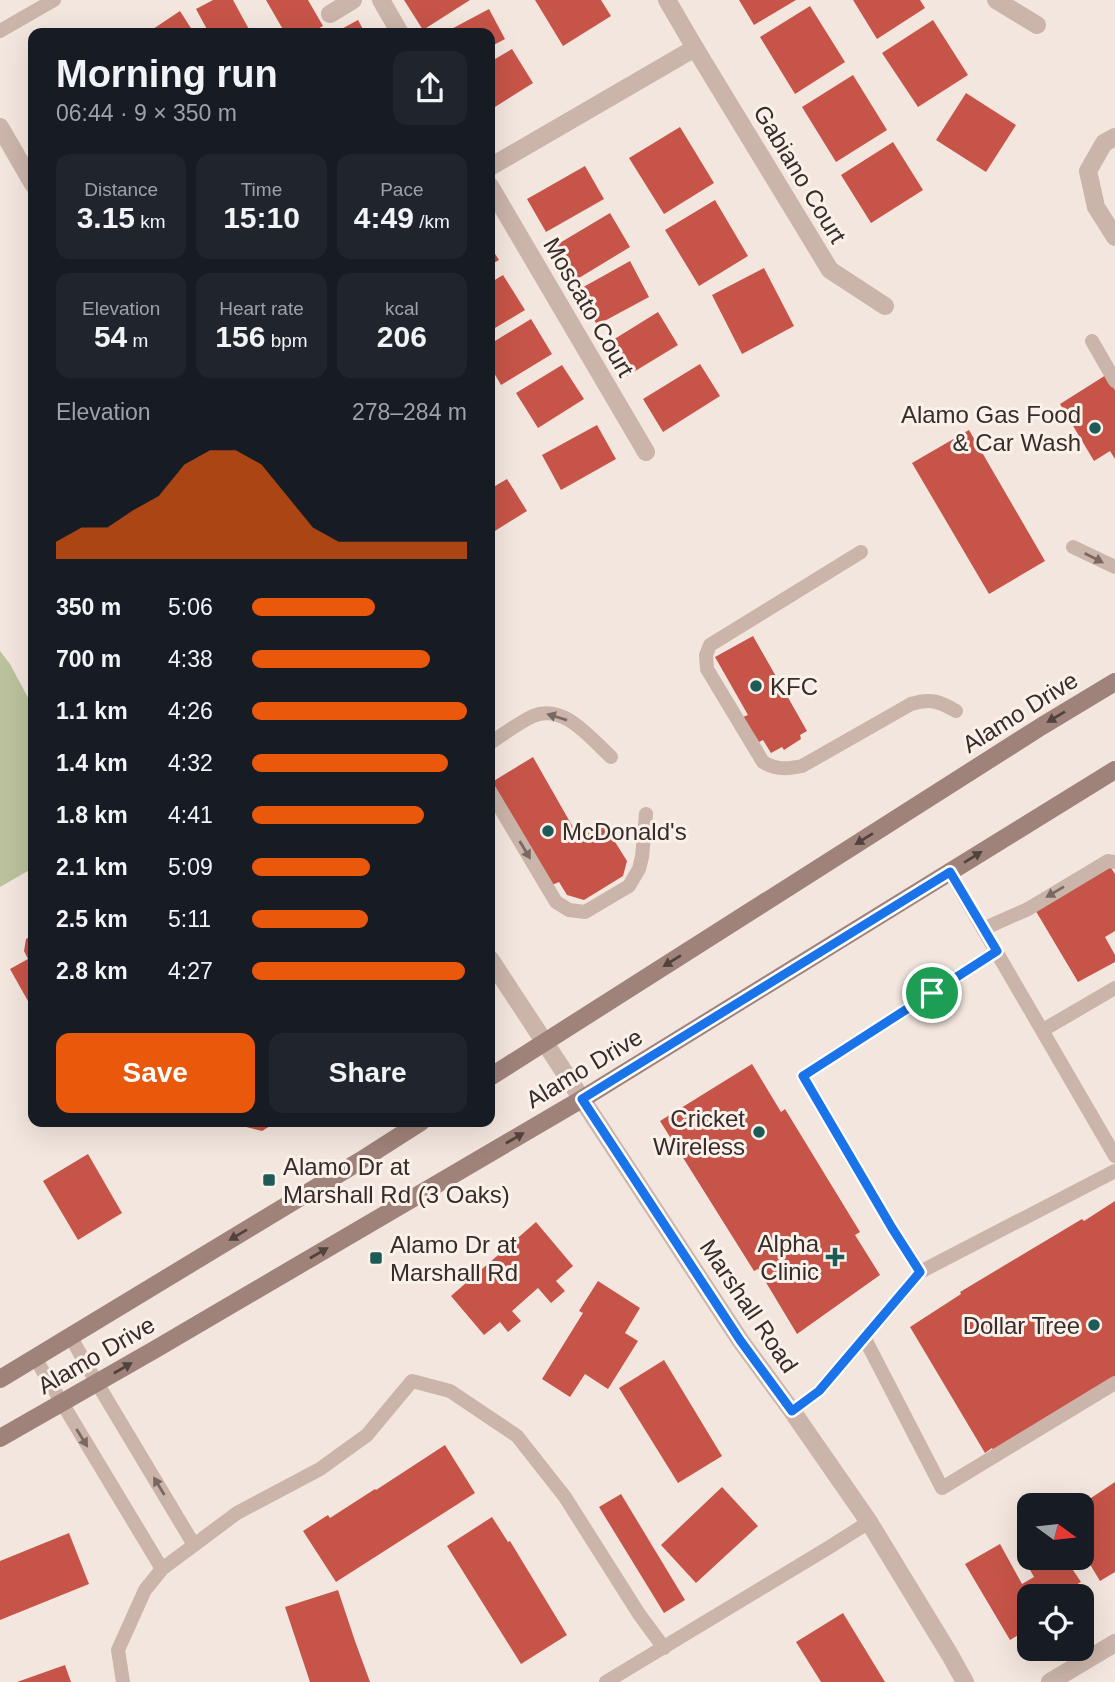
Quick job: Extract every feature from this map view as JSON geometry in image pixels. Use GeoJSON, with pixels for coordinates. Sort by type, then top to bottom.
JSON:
{"type":"FeatureCollection","features":[{"type":"Feature","properties":{"kind":"main road","name":"Alamo Drive"},"geometry":{"type":"LineString","coordinates":[[495,1074],[1115,682]]}},
{"type":"Feature","properties":{"kind":"main road","name":"Alamo Drive"},"geometry":{"type":"LineString","coordinates":[[0,1438],[582,1099],[1115,770]]}},
{"type":"Feature","properties":{"kind":"main road","name":"Alamo Drive"},"geometry":{"type":"LineString","coordinates":[[0,1379],[413,1127]]}},
{"type":"Feature","properties":{"kind":"street"},"geometry":{"type":"LineString","coordinates":[[330,14],[353,0]]}},
{"type":"Feature","properties":{"kind":"street"},"geometry":{"type":"LineString","coordinates":[[381,0],[397,28]]}},
{"type":"Feature","properties":{"kind":"street","name":"Gabiano Court"},"geometry":{"type":"LineString","coordinates":[[667,0],[830,270],[885,306]]}},
{"type":"Feature","properties":{"kind":"street"},"geometry":{"type":"LineString","coordinates":[[996,0],[1037,25]]}},
{"type":"Feature","properties":{"kind":"street"},"geometry":{"type":"LineString","coordinates":[[495,164],[695,48]]}},
{"type":"Feature","properties":{"kind":"street"},"geometry":{"type":"LineString","coordinates":[[0,127],[28,175]]}},
{"type":"Feature","properties":{"kind":"street"},"geometry":{"type":"LineString","coordinates":[[1115,136],[1104,143],[1088,171],[1096,207],[1115,237]]}},
{"type":"Feature","properties":{"kind":"street","name":"Moscato Court"},"geometry":{"type":"LineString","coordinates":[[495,195],[646,452]]}},
{"type":"Feature","properties":{"kind":"street","name":"Marshall Road"},"geometry":{"type":"LineString","coordinates":[[495,967],[740,1340],[869,1522],[965,1682]]}},
{"type":"Feature","properties":{"kind":"street"},"geometry":{"type":"LineString","coordinates":[[1050,1682],[1115,1643]]}},
{"type":"Feature","properties":{"kind":"lane"},"geometry":{"type":"LineString","coordinates":[[0,31],[54,0]]}},
{"type":"Feature","properties":{"kind":"lane"},"geometry":{"type":"LineString","coordinates":[[1092,341],[1115,380]]}},
{"type":"Feature","properties":{"kind":"lane"},"geometry":{"type":"LineString","coordinates":[[1073,547],[1115,567]]}},
{"type":"Feature","properties":{"kind":"lane"},"geometry":{"type":"LineString","coordinates":[[861,552],[710,645],[706,655],[706,669],[763,762],[774,768],[802,766],[922,700],[933,700],[956,711]]}},
{"type":"Feature","properties":{"kind":"lane"},"geometry":{"type":"LineString","coordinates":[[495,740],[533,716],[550,712],[563,716],[611,757]]}},
{"type":"Feature","properties":{"kind":"lane"},"geometry":{"type":"LineString","coordinates":[[495,799],[556,902],[569,910],[586,912],[629,886],[639,869],[642,857],[646,814]]}},
{"type":"Feature","properties":{"kind":"lane"},"geometry":{"type":"LineString","coordinates":[[983,929],[1028,909],[1108,861],[1115,862]]}},
{"type":"Feature","properties":{"kind":"lane"},"geometry":{"type":"LineString","coordinates":[[950,872],[1115,1156]]}},
{"type":"Feature","properties":{"kind":"lane"},"geometry":{"type":"LineString","coordinates":[[920,1272],[803,1076],[997,951]]}},
{"type":"Feature","properties":{"kind":"lane"},"geometry":{"type":"LineString","coordinates":[[1043,1030],[1115,988]]}},
{"type":"Feature","properties":{"kind":"lane"},"geometry":{"type":"LineString","coordinates":[[792,1411],[819,1391],[920,1272],[1115,1171]]}},
{"type":"Feature","properties":{"kind":"lane"},"geometry":{"type":"LineString","coordinates":[[71,1336],[194,1545]]}},
{"type":"Feature","properties":{"kind":"lane"},"geometry":{"type":"LineString","coordinates":[[865,1339],[942,1488],[1115,1382]]}},
{"type":"Feature","properties":{"kind":"lane"},"geometry":{"type":"LineString","coordinates":[[34,1358],[162,1569]]}},
{"type":"Feature","properties":{"kind":"lane"},"geometry":{"type":"LineString","coordinates":[[123,1682],[118,1650],[145,1590],[162,1569],[237,1513],[320,1469],[367,1435],[411,1381],[450,1391],[517,1436],[565,1497],[639,1614],[664,1647]]}},
{"type":"Feature","properties":{"kind":"lane"},"geometry":{"type":"LineString","coordinates":[[606,1682],[869,1522]]}},
{"type":"Feature","properties":{"kind":"green space"},"geometry":{"type":"Polygon","coordinates":[[[0,651],[28,698],[28,871],[0,887],[0,651]]]}},
{"type":"Feature","properties":{"kind":"building"},"geometry":{"type":"Polygon","coordinates":[[[213,0],[233,0],[248,28],[206,28],[196,9],[213,0]]]}},
{"type":"Feature","properties":{"kind":"building"},"geometry":{"type":"Polygon","coordinates":[[[266,0],[308,0],[323,26],[319,28],[282,28],[266,0]]]}},
{"type":"Feature","properties":{"kind":"building"},"geometry":{"type":"Polygon","coordinates":[[[404,0],[470,0],[426,28],[422,28],[404,0]]]}},
{"type":"Feature","properties":{"kind":"building"},"geometry":{"type":"Polygon","coordinates":[[[535,0],[601,0],[611,16],[563,46],[535,0]]]}},
{"type":"Feature","properties":{"kind":"building"},"geometry":{"type":"Polygon","coordinates":[[[739,0],[796,0],[754,25],[739,0]]]}},
{"type":"Feature","properties":{"kind":"building"},"geometry":{"type":"Polygon","coordinates":[[[853,0],[920,0],[925,8],[877,39],[853,0]]]}},
{"type":"Feature","properties":{"kind":"building"},"geometry":{"type":"Polygon","coordinates":[[[810,6],[845,62],[795,94],[760,37],[810,6]]]}},
{"type":"Feature","properties":{"kind":"building"},"geometry":{"type":"Polygon","coordinates":[[[489,9],[505,39],[495,44],[495,28],[453,28],[489,9]]]}},
{"type":"Feature","properties":{"kind":"building"},"geometry":{"type":"Polygon","coordinates":[[[180,11],[191,28],[154,28],[180,11]]]}},
{"type":"Feature","properties":{"kind":"building"},"geometry":{"type":"Polygon","coordinates":[[[358,20],[362,28],[343,28],[358,20]]]}},
{"type":"Feature","properties":{"kind":"building"},"geometry":{"type":"Polygon","coordinates":[[[933,20],[968,75],[918,107],[882,53],[933,20]]]}},
{"type":"Feature","properties":{"kind":"building"},"geometry":{"type":"Polygon","coordinates":[[[512,49],[533,83],[495,107],[495,59],[512,49]]]}},
{"type":"Feature","properties":{"kind":"building"},"geometry":{"type":"Polygon","coordinates":[[[853,75],[887,130],[836,162],[802,107],[853,75]]]}},
{"type":"Feature","properties":{"kind":"building"},"geometry":{"type":"Polygon","coordinates":[[[966,93],[1016,125],[986,172],[936,140],[966,93]]]}},
{"type":"Feature","properties":{"kind":"building"},"geometry":{"type":"Polygon","coordinates":[[[680,127],[714,183],[664,214],[629,158],[680,127]]]}},
{"type":"Feature","properties":{"kind":"building"},"geometry":{"type":"Polygon","coordinates":[[[893,142],[923,190],[871,223],[841,175],[893,142]]]}},
{"type":"Feature","properties":{"kind":"building"},"geometry":{"type":"Polygon","coordinates":[[[585,166],[604,199],[546,232],[527,199],[585,166]]]}},
{"type":"Feature","properties":{"kind":"building"},"geometry":{"type":"Polygon","coordinates":[[[715,200],[748,256],[699,286],[665,230],[715,200]]]}},
{"type":"Feature","properties":{"kind":"building"},"geometry":{"type":"Polygon","coordinates":[[[610,213],[630,247],[574,281],[553,247],[610,213]]]}},
{"type":"Feature","properties":{"kind":"building"},"geometry":{"type":"Polygon","coordinates":[[[630,261],[649,297],[597,325],[578,290],[630,261]]]}},
{"type":"Feature","properties":{"kind":"building"},"geometry":{"type":"Polygon","coordinates":[[[764,268],[794,326],[742,354],[712,295],[764,268]]]}},
{"type":"Feature","properties":{"kind":"building"},"geometry":{"type":"Polygon","coordinates":[[[503,275],[525,310],[495,328],[495,280],[503,275]]]}},
{"type":"Feature","properties":{"kind":"building"},"geometry":{"type":"Polygon","coordinates":[[[658,312],[678,345],[627,376],[608,343],[658,312]]]}},
{"type":"Feature","properties":{"kind":"building"},"geometry":{"type":"Polygon","coordinates":[[[531,319],[552,354],[501,385],[495,375],[495,341],[531,319]]]}},
{"type":"Feature","properties":{"kind":"building"},"geometry":{"type":"Polygon","coordinates":[[[700,364],[720,396],[663,432],[643,399],[700,364]]]}},
{"type":"Feature","properties":{"kind":"building"},"geometry":{"type":"Polygon","coordinates":[[[562,365],[584,399],[538,428],[516,393],[562,365]]]}},
{"type":"Feature","properties":{"kind":"building","name":"Alamo Gas Food & Car Wash"},"geometry":{"type":"Polygon","coordinates":[[[1106,375],[1115,390],[1115,459],[1110,451],[1094,461],[1060,404],[1106,375]]]}},
{"type":"Feature","properties":{"kind":"building"},"geometry":{"type":"Polygon","coordinates":[[[597,425],[616,459],[561,490],[542,455],[597,425]]]}},
{"type":"Feature","properties":{"kind":"building"},"geometry":{"type":"Polygon","coordinates":[[[969,430],[1045,561],[989,594],[912,463],[969,430]]]}},
{"type":"Feature","properties":{"kind":"building"},"geometry":{"type":"Polygon","coordinates":[[[507,479],[527,511],[495,531],[495,486],[507,479]]]}},
{"type":"Feature","properties":{"kind":"building","name":"KFC"},"geometry":{"type":"Polygon","coordinates":[[[753,636],[807,731],[800,735],[801,739],[784,750],[782,747],[771,753],[763,740],[759,742],[743,717],[748,715],[715,657],[753,636]]]}},
{"type":"Feature","properties":{"kind":"building","name":"McDonald's"},"geometry":{"type":"Polygon","coordinates":[[[533,757],[578,836],[602,821],[627,861],[623,876],[584,900],[567,895],[559,882],[552,885],[495,787],[495,780],[533,757]]]}},
{"type":"Feature","properties":{"kind":"building"},"geometry":{"type":"Polygon","coordinates":[[[1108,863],[1115,874],[1115,931],[1105,937],[1115,955],[1115,962],[1078,982],[1034,908],[1108,863]]]}},
{"type":"Feature","properties":{"kind":"building"},"geometry":{"type":"Polygon","coordinates":[[[28,938],[28,959],[24,951],[28,938]]]}},
{"type":"Feature","properties":{"kind":"building"},"geometry":{"type":"Polygon","coordinates":[[[28,959],[28,1001],[10,969],[28,959]]]}},
{"type":"Feature","properties":{"kind":"building"},"geometry":{"type":"Polygon","coordinates":[[[752,1064],[781,1112],[785,1109],[860,1232],[855,1235],[880,1275],[797,1334],[758,1269],[754,1271],[660,1121],[752,1064]]]}},
{"type":"Feature","properties":{"kind":"building"},"geometry":{"type":"Polygon","coordinates":[[[246,1127],[268,1127],[262,1131],[246,1127]]]}},
{"type":"Feature","properties":{"kind":"building"},"geometry":{"type":"Polygon","coordinates":[[[88,1154],[122,1213],[78,1240],[43,1181],[88,1154]]]}},
{"type":"Feature","properties":{"kind":"building"},"geometry":{"type":"Polygon","coordinates":[[[1115,1201],[1115,1376],[985,1453],[910,1327],[961,1294],[960,1292],[1115,1201]]]}},
{"type":"Feature","properties":{"kind":"building"},"geometry":{"type":"Polygon","coordinates":[[[536,1222],[573,1266],[556,1281],[565,1291],[551,1303],[538,1288],[512,1311],[521,1321],[508,1332],[500,1322],[484,1335],[451,1296],[536,1222]]]}},
{"type":"Feature","properties":{"kind":"building"},"geometry":{"type":"Polygon","coordinates":[[[598,1281],[640,1308],[625,1333],[638,1341],[608,1389],[585,1374],[570,1397],[542,1379],[583,1313],[579,1311],[598,1281]]]}},
{"type":"Feature","properties":{"kind":"building"},"geometry":{"type":"Polygon","coordinates":[[[664,1360],[722,1456],[678,1483],[619,1388],[664,1360]]]}},
{"type":"Feature","properties":{"kind":"building"},"geometry":{"type":"Polygon","coordinates":[[[445,1445],[475,1493],[336,1582],[303,1531],[328,1515],[330,1518],[445,1445]]]}},
{"type":"Feature","properties":{"kind":"building"},"geometry":{"type":"Polygon","coordinates":[[[1115,1482],[1115,1572],[1100,1581],[1093,1570],[1094,1496],[1115,1482]]]}},
{"type":"Feature","properties":{"kind":"building"},"geometry":{"type":"Polygon","coordinates":[[[722,1487],[758,1526],[696,1583],[661,1545],[722,1487]]]}},
{"type":"Feature","properties":{"kind":"building"},"geometry":{"type":"Polygon","coordinates":[[[621,1494],[685,1600],[664,1613],[599,1507],[621,1494]]]}},
{"type":"Feature","properties":{"kind":"building"},"geometry":{"type":"Polygon","coordinates":[[[492,1517],[508,1542],[510,1541],[567,1635],[521,1664],[447,1546],[492,1517]]]}},
{"type":"Feature","properties":{"kind":"building"},"geometry":{"type":"Polygon","coordinates":[[[69,1533],[89,1584],[0,1620],[0,1561],[69,1533]]]}},
{"type":"Feature","properties":{"kind":"building"},"geometry":{"type":"Polygon","coordinates":[[[1000,1544],[1022,1584],[1017,1584],[1017,1636],[1010,1640],[965,1564],[1000,1544]]]}},
{"type":"Feature","properties":{"kind":"building"},"geometry":{"type":"Polygon","coordinates":[[[1030,1570],[1073,1570],[1081,1582],[1022,1584],[1034,1577],[1030,1570]]]}},
{"type":"Feature","properties":{"kind":"building"},"geometry":{"type":"Polygon","coordinates":[[[338,1590],[370,1682],[310,1682],[285,1607],[338,1590]]]}},
{"type":"Feature","properties":{"kind":"building"},"geometry":{"type":"Polygon","coordinates":[[[843,1613],[885,1682],[821,1682],[796,1642],[843,1613]]]}},
{"type":"Feature","properties":{"kind":"building"},"geometry":{"type":"Polygon","coordinates":[[[65,1665],[71,1682],[17,1682],[65,1665]]]}},
{"type":"Feature","properties":{"kind":"place","name":"Alamo Gas Food & Car Wash"},"geometry":{"type":"Point","coordinates":[1095,428]}},
{"type":"Feature","properties":{"kind":"place","name":"KFC"},"geometry":{"type":"Point","coordinates":[756,686]}},
{"type":"Feature","properties":{"kind":"place","name":"McDonald's"},"geometry":{"type":"Point","coordinates":[548,831]}},
{"type":"Feature","properties":{"kind":"place","name":"Cricket Wireless"},"geometry":{"type":"Point","coordinates":[759,1132]}},
{"type":"Feature","properties":{"kind":"place","name":"Alamo Dr at Marshall Rd (3 Oaks)"},"geometry":{"type":"Point","coordinates":[269,1180]}},
{"type":"Feature","properties":{"kind":"place","name":"Alpha Clinic"},"geometry":{"type":"Point","coordinates":[835,1257]}},
{"type":"Feature","properties":{"kind":"place","name":"Alamo Dr at Marshall Rd"},"geometry":{"type":"Point","coordinates":[376,1258]}},
{"type":"Feature","properties":{"kind":"place","name":"Dollar Tree"},"geometry":{"type":"Point","coordinates":[1094,1325]}},
{"type":"Feature","properties":{"kind":"route"},"geometry":{"type":"LineString","coordinates":[[950,872],[997,951],[932,993],[803,1076],[920,1272],[819,1391],[792,1411],[740,1340],[582,1099],[950,872]]}}]}
